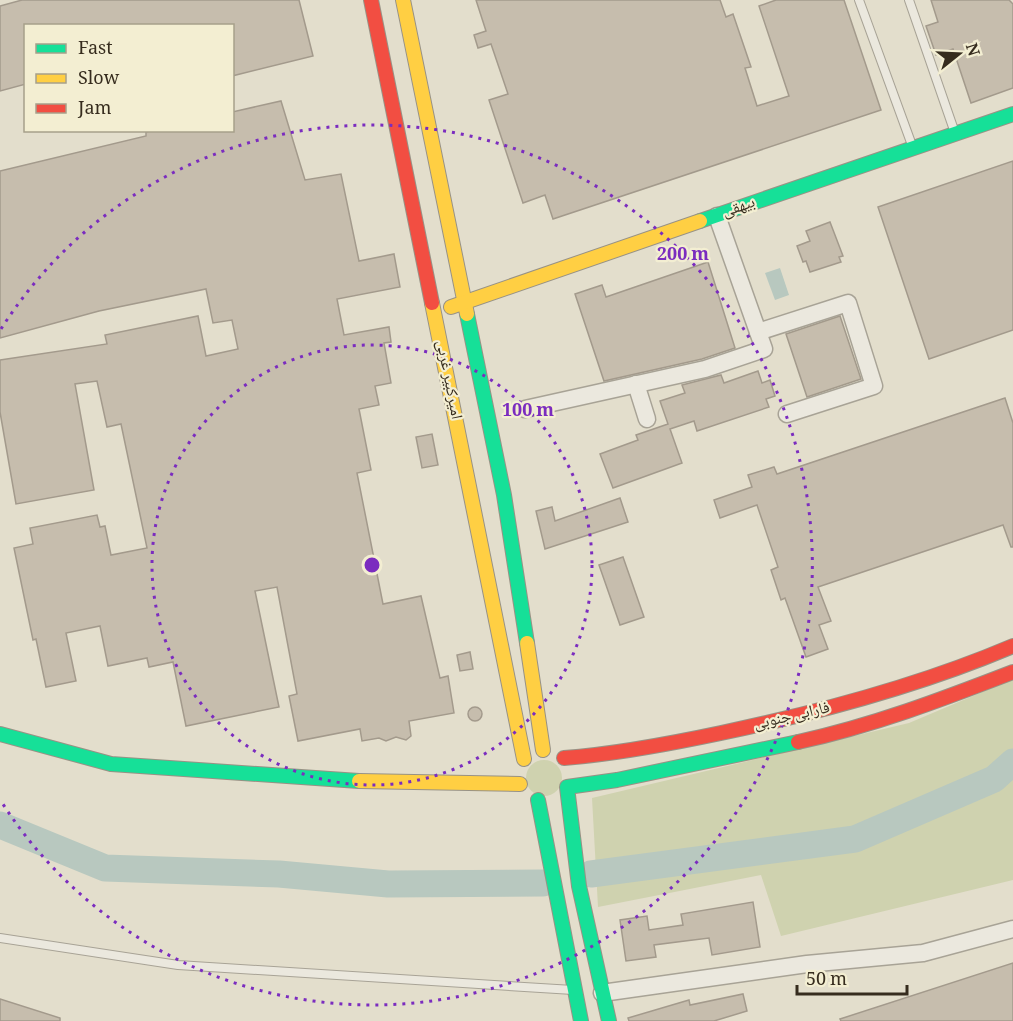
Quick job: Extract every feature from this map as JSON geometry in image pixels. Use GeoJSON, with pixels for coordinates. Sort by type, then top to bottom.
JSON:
{"type":"FeatureCollection","features":[{"type":"Feature","properties":{"kind":"street","name":"امیرکبیر غربی"},"geometry":{"type":"LineString","coordinates":[[370,0],[524,759]]}},
{"type":"Feature","properties":{"kind":"street","name":"امیرکبیر غربی"},"geometry":{"type":"LineString","coordinates":[[403,0],[504,495],[543,750]]}},
{"type":"Feature","properties":{"kind":"street","name":"بیهقی"},"geometry":{"type":"LineString","coordinates":[[435,312],[1013,114]]}},
{"type":"Feature","properties":{"kind":"street"},"geometry":{"type":"LineString","coordinates":[[525,409],[705,369],[764,349],[717,216]]}},
{"type":"Feature","properties":{"kind":"street"},"geometry":{"type":"LineString","coordinates":[[758,332],[848,303],[874,386],[787,414]]}},
{"type":"Feature","properties":{"kind":"street"},"geometry":{"type":"LineString","coordinates":[[636,384],[647,419]]}},
{"type":"Feature","properties":{"kind":"street","name":"فارابی جنوبی"},"geometry":{"type":"LineString","coordinates":[[564,758],[616,755],[825,711],[911,684],[1013,646]]}},
{"type":"Feature","properties":{"kind":"street","name":"فارابی جنوبی"},"geometry":{"type":"LineString","coordinates":[[567,787],[617,780],[830,735],[918,708],[1013,672]]}},
{"type":"Feature","properties":{"kind":"street"},"geometry":{"type":"LineString","coordinates":[[0,734],[111,764],[335,780],[520,784]]}},
{"type":"Feature","properties":{"kind":"street"},"geometry":{"type":"LineString","coordinates":[[567,787],[555,799],[538,800],[531,797],[520,784],[519,775],[524,759],[529,754],[551,750],[564,758],[570,772],[567,787],[579,886],[609,1021]]}},
{"type":"Feature","properties":{"kind":"street"},"geometry":{"type":"LineString","coordinates":[[538,800],[574,991],[582,1021]]}},
{"type":"Feature","properties":{"kind":"street"},"geometry":{"type":"LineString","coordinates":[[602,993],[807,964],[923,953],[1013,929]]}},
{"type":"Feature","properties":{"kind":"lane"},"geometry":{"type":"LineString","coordinates":[[860,0],[913,148]]}},
{"type":"Feature","properties":{"kind":"lane"},"geometry":{"type":"LineString","coordinates":[[909,0],[955,134]]}},
{"type":"Feature","properties":{"kind":"lane"},"geometry":{"type":"LineString","coordinates":[[0,938],[178,965],[574,991]]}},
{"type":"Feature","properties":{"kind":"green space"},"geometry":{"type":"Polygon","coordinates":[[[1013,679],[1013,880],[781,936],[761,875],[598,907],[592,798],[909,723],[1013,679]]]}},
{"type":"Feature","properties":{"kind":"green space"},"geometry":{"type":"Polygon","coordinates":[[[544,760],[556,766],[562,778],[556,790],[544,796],[532,790],[526,778],[532,766],[544,760]]]}},
{"type":"Feature","properties":{"kind":"shaded area"},"geometry":{"type":"Polygon","coordinates":[[[780,268],[789,295],[775,300],[765,273],[780,268]]]}},
{"type":"Feature","properties":{"kind":"building"},"geometry":{"type":"Polygon","coordinates":[[[22,0],[299,0],[313,56],[234,76],[234,24],[24,24],[24,85],[0,91],[0,6],[22,0]]]}},
{"type":"Feature","properties":{"kind":"building"},"geometry":{"type":"Polygon","coordinates":[[[476,0],[720,0],[726,17],[733,14],[751,67],[745,68],[757,106],[789,96],[759,6],[776,0],[844,0],[881,110],[553,219],[545,195],[523,203],[489,100],[508,94],[491,44],[478,48],[474,35],[486,31],[476,0]]]}},
{"type":"Feature","properties":{"kind":"building"},"geometry":{"type":"Polygon","coordinates":[[[931,0],[1009,0],[1013,4],[1013,88],[971,103],[953,49],[936,55],[926,26],[938,22],[931,0]]]}},
{"type":"Feature","properties":{"kind":"building"},"geometry":{"type":"Polygon","coordinates":[[[281,101],[305,180],[341,174],[359,261],[394,254],[400,287],[337,299],[344,335],[389,327],[391,342],[384,343],[391,383],[375,386],[379,405],[359,409],[371,470],[357,473],[383,604],[421,596],[440,678],[448,676],[454,713],[409,721],[411,736],[406,740],[396,737],[386,741],[379,738],[362,741],[360,729],[298,741],[289,696],[297,694],[277,587],[255,591],[279,707],[186,726],[173,662],[149,667],[147,658],[108,666],[100,626],[66,633],[76,681],[46,687],[36,639],[33,640],[14,548],[33,544],[30,528],[97,515],[100,527],[105,526],[111,555],[147,548],[121,424],[107,427],[97,381],[75,384],[94,490],[16,504],[0,412],[0,360],[107,344],[105,335],[198,316],[206,356],[238,349],[232,320],[213,323],[206,289],[99,311],[0,338],[0,171],[146,136],[146,132],[234,132],[234,112],[281,101]]]}},
{"type":"Feature","properties":{"kind":"building"},"geometry":{"type":"Polygon","coordinates":[[[1013,161],[1013,330],[929,359],[878,207],[1013,161]]]}},
{"type":"Feature","properties":{"kind":"building"},"geometry":{"type":"Polygon","coordinates":[[[830,222],[843,256],[839,257],[841,262],[810,272],[797,246],[810,241],[806,231],[830,222]]]}},
{"type":"Feature","properties":{"kind":"building"},"geometry":{"type":"Polygon","coordinates":[[[708,262],[735,348],[702,359],[604,381],[575,294],[602,285],[606,297],[708,262]]]}},
{"type":"Feature","properties":{"kind":"building"},"geometry":{"type":"Polygon","coordinates":[[[840,316],[861,379],[807,397],[786,334],[840,316]]]}},
{"type":"Feature","properties":{"kind":"building"},"geometry":{"type":"Polygon","coordinates":[[[758,371],[762,383],[770,380],[775,396],[766,399],[769,407],[697,431],[694,421],[670,429],[682,463],[613,488],[600,454],[638,440],[636,435],[668,424],[660,401],[685,393],[682,385],[721,375],[724,383],[758,371]]]}},
{"type":"Feature","properties":{"kind":"building"},"geometry":{"type":"Polygon","coordinates":[[[1005,398],[1013,423],[1013,547],[1011,547],[1003,525],[818,587],[831,621],[819,625],[828,649],[806,657],[785,598],[781,600],[771,570],[778,567],[757,505],[720,518],[714,500],[752,487],[748,475],[774,467],[777,474],[1005,398]]]}},
{"type":"Feature","properties":{"kind":"building"},"geometry":{"type":"Polygon","coordinates":[[[432,434],[438,465],[422,468],[416,437],[432,434]]]}},
{"type":"Feature","properties":{"kind":"building"},"geometry":{"type":"Polygon","coordinates":[[[620,498],[628,522],[545,549],[536,511],[552,507],[555,521],[620,498]]]}},
{"type":"Feature","properties":{"kind":"building"},"geometry":{"type":"Polygon","coordinates":[[[623,557],[644,617],[620,625],[599,565],[623,557]]]}},
{"type":"Feature","properties":{"kind":"building"},"geometry":{"type":"Polygon","coordinates":[[[470,652],[473,669],[460,671],[457,655],[470,652]]]}},
{"type":"Feature","properties":{"kind":"building"},"geometry":{"type":"Polygon","coordinates":[[[475,707],[480,709],[482,714],[480,719],[475,721],[470,719],[468,714],[470,709],[475,707]]]}},
{"type":"Feature","properties":{"kind":"building"},"geometry":{"type":"Polygon","coordinates":[[[753,902],[760,947],[712,955],[709,938],[654,945],[656,957],[626,961],[620,920],[647,916],[649,930],[683,925],[681,914],[753,902]]]}},
{"type":"Feature","properties":{"kind":"building"},"geometry":{"type":"Polygon","coordinates":[[[1013,963],[1013,1021],[841,1021],[840,1019],[1013,963]]]}},
{"type":"Feature","properties":{"kind":"building"},"geometry":{"type":"Polygon","coordinates":[[[743,994],[747,1011],[714,1021],[629,1021],[628,1018],[689,1000],[690,1005],[743,994]]]}},
{"type":"Feature","properties":{"kind":"building"},"geometry":{"type":"Polygon","coordinates":[[[0,999],[60,1018],[60,1021],[0,1021],[0,999]]]}},
{"type":"Feature","properties":{"kind":"waterway"},"geometry":{"type":"LineString","coordinates":[[591,874],[855,839],[994,779],[1013,762]]}},
{"type":"Feature","properties":{"kind":"waterway"},"geometry":{"type":"LineString","coordinates":[[0,825],[105,868],[279,874],[388,884],[543,883]]}},
{"type":"Feature","properties":{"kind":"traffic: fast"},"geometry":{"type":"LineString","coordinates":[[700,221],[1013,114]]}},
{"type":"Feature","properties":{"kind":"traffic: fast"},"geometry":{"type":"LineString","coordinates":[[467,314],[504,495],[527,643]]}},
{"type":"Feature","properties":{"kind":"traffic: fast"},"geometry":{"type":"LineString","coordinates":[[0,734],[111,764],[359,781]]}},
{"type":"Feature","properties":{"kind":"traffic: fast"},"geometry":{"type":"LineString","coordinates":[[609,1021],[579,886],[567,787],[617,780],[798,742]]}},
{"type":"Feature","properties":{"kind":"traffic: fast"},"geometry":{"type":"LineString","coordinates":[[538,800],[581,1021]]}},
{"type":"Feature","properties":{"kind":"traffic: slow"},"geometry":{"type":"LineString","coordinates":[[403,0],[467,314]]}},
{"type":"Feature","properties":{"kind":"traffic: slow"},"geometry":{"type":"LineString","coordinates":[[451,307],[700,221]]}},
{"type":"Feature","properties":{"kind":"traffic: slow"},"geometry":{"type":"LineString","coordinates":[[432,303],[524,759]]}},
{"type":"Feature","properties":{"kind":"traffic: slow"},"geometry":{"type":"LineString","coordinates":[[527,643],[543,750]]}},
{"type":"Feature","properties":{"kind":"traffic: slow"},"geometry":{"type":"LineString","coordinates":[[359,781],[520,784]]}},
{"type":"Feature","properties":{"kind":"traffic: jam"},"geometry":{"type":"LineString","coordinates":[[371,0],[432,303]]}},
{"type":"Feature","properties":{"kind":"traffic: jam"},"geometry":{"type":"LineString","coordinates":[[564,758],[662,745],[796,716],[906,686],[1013,646]]}},
{"type":"Feature","properties":{"kind":"traffic: jam"},"geometry":{"type":"LineString","coordinates":[[798,742],[880,720],[1013,672]]}}]}
